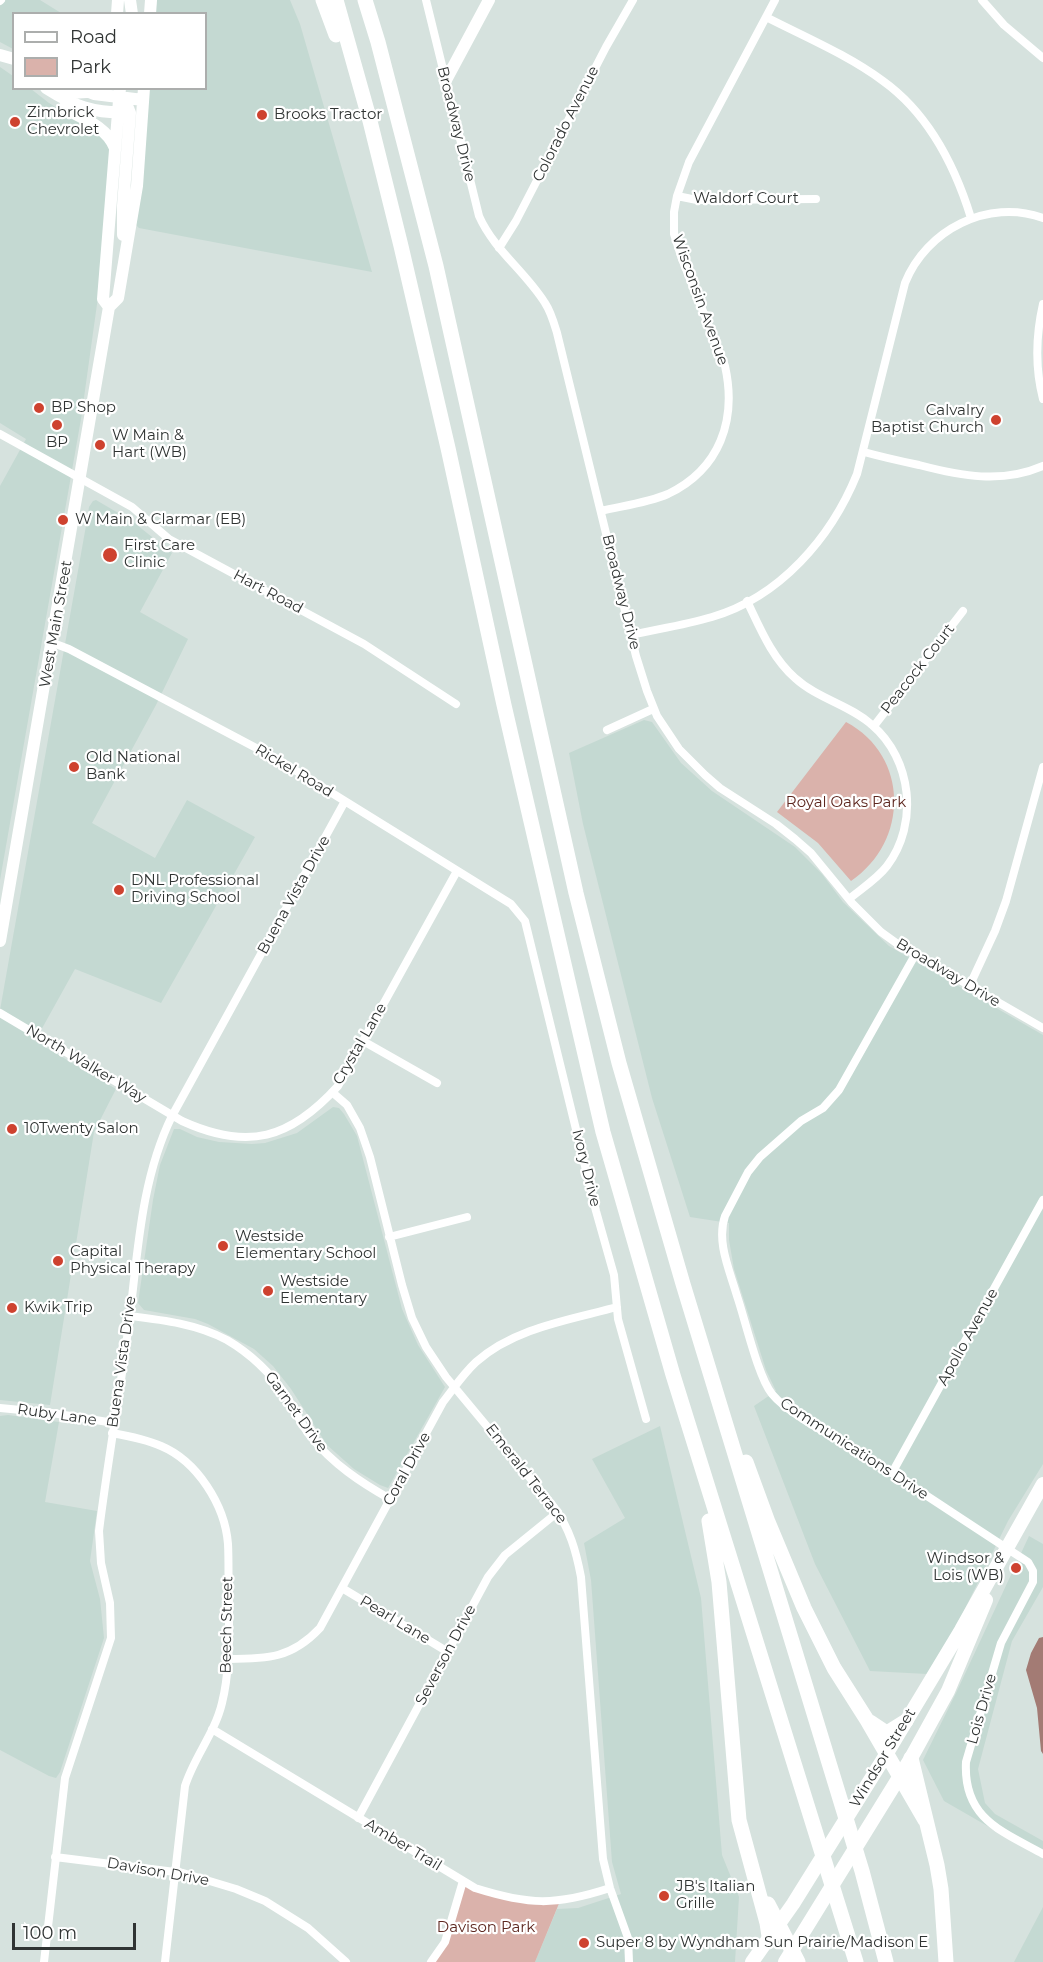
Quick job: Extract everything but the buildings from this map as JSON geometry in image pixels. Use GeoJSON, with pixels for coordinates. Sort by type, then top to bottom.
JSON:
{"type":"FeatureCollection","features":[{"type":"Feature","properties":{"kind":"highway"},"geometry":{"type":"LineString","coordinates":[[323,0],[392,212]]}},
{"type":"Feature","properties":{"kind":"highway"},"geometry":{"type":"LineString","coordinates":[[336,0],[370,121],[448,448],[504,705],[603,1132],[682,1407],[856,1962]]}},
{"type":"Feature","properties":{"kind":"highway"},"geometry":{"type":"LineString","coordinates":[[365,0],[436,266],[576,893],[619,1063],[683,1284],[862,1871],[886,1962]]}},
{"type":"Feature","properties":{"kind":"highway"},"geometry":{"type":"LineString","coordinates":[[683,1284],[768,1522],[804,1608],[834,1668],[926,1820]]}},
{"type":"Feature","properties":{"kind":"highway"},"geometry":{"type":"LineString","coordinates":[[682,1407],[712,1533],[719,1582],[739,1820],[769,1936]]}},
{"type":"Feature","properties":{"kind":"highway"},"geometry":{"type":"LineString","coordinates":[[867,1720],[885,1732],[906,1721]]}},
{"type":"Feature","properties":{"kind":"highway"},"geometry":{"type":"LineString","coordinates":[[911,1758],[937,1865],[946,1962]]}},
{"type":"Feature","properties":{"kind":"highway"},"geometry":{"type":"LineString","coordinates":[[754,1879],[779,1922],[792,1958]]}},
{"type":"Feature","properties":{"kind":"main road"},"geometry":{"type":"LineString","coordinates":[[445,82],[489,0]]}},
{"type":"Feature","properties":{"kind":"main road"},"geometry":{"type":"LineString","coordinates":[[46,90],[51,99],[104,131],[112,140],[115,149]]}},
{"type":"Feature","properties":{"kind":"main road"},"geometry":{"type":"LineString","coordinates":[[49,90],[80,107],[130,113]]}},
{"type":"Feature","properties":{"kind":"main road"},"geometry":{"type":"LineString","coordinates":[[67,90],[71,93],[91,91],[138,94]]}},
{"type":"Feature","properties":{"kind":"main road","name":"West Main Street"},"geometry":{"type":"LineString","coordinates":[[0,940],[109,307],[118,298],[136,186],[130,113],[120,93]]}},
{"type":"Feature","properties":{"kind":"main road","name":"West Main Street"},"geometry":{"type":"LineString","coordinates":[[109,307],[103,299],[115,149],[138,94]]}},
{"type":"Feature","properties":{"kind":"main road","name":"Windsor Street"},"geometry":{"type":"LineString","coordinates":[[752,1962],[793,1904],[887,1753],[961,1630],[1043,1484]]}},
{"type":"Feature","properties":{"kind":"main road","name":"Windsor Street"},"geometry":{"type":"LineString","coordinates":[[792,1958],[867,1828],[900,1778],[948,1691],[1006,1548]]}},
{"type":"Feature","properties":{"kind":"street","name":"Broadway Drive"},"geometry":{"type":"LineString","coordinates":[[426,0],[479,216],[499,248],[533,286],[551,315],[563,354],[631,635],[653,709],[679,749],[705,776],[776,824],[811,853],[849,899],[881,932],[915,955],[1043,1028]]}},
{"type":"Feature","properties":{"kind":"street","name":"Colorado Avenue"},"geometry":{"type":"LineString","coordinates":[[499,248],[516,221],[606,47],[633,0]]}},
{"type":"Feature","properties":{"kind":"street","name":"Wisconsin Avenue"},"geometry":{"type":"LineString","coordinates":[[601,511],[666,495],[684,485],[715,453],[725,431],[729,415],[729,384],[725,366],[682,259],[674,234],[674,212],[689,162],[775,0]]}},
{"type":"Feature","properties":{"kind":"street"},"geometry":{"type":"LineString","coordinates":[[982,0],[1004,25],[1043,58]]}},
{"type":"Feature","properties":{"kind":"street"},"geometry":{"type":"LineString","coordinates":[[766,17],[864,68],[908,102],[929,128],[948,158],[961,186],[971,218]]}},
{"type":"Feature","properties":{"kind":"street","name":"Waldorf Court"},"geometry":{"type":"LineString","coordinates":[[677,196],[697,200],[816,199]]}},
{"type":"Feature","properties":{"kind":"street"},"geometry":{"type":"LineString","coordinates":[[631,635],[713,617],[747,601],[781,579],[812,549],[827,531],[849,492],[864,452],[895,319],[910,271],[919,257],[935,240],[960,222],[971,218],[987,214],[1019,213],[1043,218]]}},
{"type":"Feature","properties":{"kind":"street"},"geometry":{"type":"LineString","coordinates":[[1043,304],[1038,331],[1037,356],[1043,399]]}},
{"type":"Feature","properties":{"kind":"street","name":"Hart Road"},"geometry":{"type":"LineString","coordinates":[[0,434],[132,507],[169,539],[364,644],[456,704]]}},
{"type":"Feature","properties":{"kind":"street"},"geometry":{"type":"LineString","coordinates":[[864,452],[975,477],[1014,476],[1043,466]]}},
{"type":"Feature","properties":{"kind":"street"},"geometry":{"type":"LineString","coordinates":[[747,601],[764,636],[793,677],[813,693],[862,717],[874,726],[890,745],[899,762],[906,788],[907,808],[901,839],[886,867],[849,899]]}},
{"type":"Feature","properties":{"kind":"street","name":"Peacock Court"},"geometry":{"type":"LineString","coordinates":[[874,726],[963,611]]}},
{"type":"Feature","properties":{"kind":"street","name":"Rickel Road"},"geometry":{"type":"LineString","coordinates":[[52,643],[69,649],[278,759],[511,904],[524,918]]}},
{"type":"Feature","properties":{"kind":"street"},"geometry":{"type":"LineString","coordinates":[[607,730],[653,709]]}},
{"type":"Feature","properties":{"kind":"street"},"geometry":{"type":"LineString","coordinates":[[969,987],[1006,901],[1043,767]]}},
{"type":"Feature","properties":{"kind":"street","name":"Buena Vista Drive"},"geometry":{"type":"LineString","coordinates":[[44,1962],[65,1778],[111,1638],[110,1603],[101,1563],[99,1532],[149,1181],[161,1139],[172,1116],[345,801]]}},
{"type":"Feature","properties":{"kind":"street","name":"Crystal Lane"},"geometry":{"type":"LineString","coordinates":[[172,1116],[204,1131],[226,1137],[249,1138],[272,1134],[293,1125],[310,1114],[338,1086],[457,871]]}},
{"type":"Feature","properties":{"kind":"street","name":"Ivory Drive"},"geometry":{"type":"LineString","coordinates":[[524,918],[614,1275],[618,1319],[646,1419]]}},
{"type":"Feature","properties":{"kind":"street","name":"Communications Drive"},"geometry":{"type":"LineString","coordinates":[[915,955],[839,1090],[823,1108],[801,1121],[760,1156],[739,1189],[723,1224],[724,1253],[756,1355],[769,1389],[779,1402],[1006,1548]]}},
{"type":"Feature","properties":{"kind":"street","name":"North Walker Way"},"geometry":{"type":"LineString","coordinates":[[0,1013],[172,1116]]}},
{"type":"Feature","properties":{"kind":"street"},"geometry":{"type":"LineString","coordinates":[[363,1041],[437,1083]]}},
{"type":"Feature","properties":{"kind":"street","name":"Emerald Terrace"},"geometry":{"type":"LineString","coordinates":[[332,1092],[347,1106],[360,1128],[370,1157],[389,1237],[412,1318],[426,1347],[455,1387],[558,1512],[566,1524],[575,1547],[581,1576],[603,1859],[610,1888],[628,1938],[629,1962]]}},
{"type":"Feature","properties":{"kind":"street","name":"Apollo Avenue"},"geometry":{"type":"LineString","coordinates":[[892,1473],[1043,1200]]}},
{"type":"Feature","properties":{"kind":"street"},"geometry":{"type":"LineString","coordinates":[[389,1237],[467,1217]]}},
{"type":"Feature","properties":{"kind":"street","name":"Coral Drive"},"geometry":{"type":"LineString","coordinates":[[228,1659],[267,1658],[289,1652],[307,1641],[320,1628],[443,1402],[476,1362],[513,1338],[617,1307]]}},
{"type":"Feature","properties":{"kind":"street","name":"Garnet Drive"},"geometry":{"type":"LineString","coordinates":[[130,1316],[184,1324],[208,1331],[249,1355],[280,1389],[309,1435],[334,1462],[368,1487],[390,1499]]}},
{"type":"Feature","properties":{"kind":"street","name":"Ruby Lane"},"geometry":{"type":"LineString","coordinates":[[0,1408],[52,1413],[114,1423]]}},
{"type":"Feature","properties":{"kind":"street","name":"Beech Street"},"geometry":{"type":"LineString","coordinates":[[112,1433],[134,1436],[163,1447],[193,1470],[214,1496],[228,1541],[228,1659],[222,1705],[190,1770],[185,1786],[165,1962]]}},
{"type":"Feature","properties":{"kind":"street","name":"Severson Drive"},"geometry":{"type":"LineString","coordinates":[[358,1818],[498,1563],[528,1535],[558,1512]]}},
{"type":"Feature","properties":{"kind":"street","name":"Lois Drive"},"geometry":{"type":"LineString","coordinates":[[1006,1548],[1028,1562],[1033,1571],[1033,1582],[1001,1643],[966,1762],[965,1780],[969,1796],[981,1815],[993,1825],[1043,1854]]}},
{"type":"Feature","properties":{"kind":"street","name":"Pearl Lane"},"geometry":{"type":"LineString","coordinates":[[342,1588],[448,1652]]}},
{"type":"Feature","properties":{"kind":"street","name":"Amber Trail"},"geometry":{"type":"LineString","coordinates":[[212,1729],[475,1888],[507,1898],[541,1902],[581,1898],[610,1888]]}},
{"type":"Feature","properties":{"kind":"street","name":"Davison Drive"},"geometry":{"type":"LineString","coordinates":[[55,1857],[175,1872],[207,1879],[265,1901],[308,1928],[346,1962]]}},
{"type":"Feature","properties":{"kind":"street"},"geometry":{"type":"LineString","coordinates":[[431,1962],[445,1942],[463,1881]]}},
{"type":"Feature","properties":{"kind":"shaded area"},"geometry":{"type":"Polygon","coordinates":[[[0,0],[40,0],[59,12],[12,12],[12,48],[0,42],[0,0]]]}},
{"type":"Feature","properties":{"kind":"shaded area"},"geometry":{"type":"Polygon","coordinates":[[[157,0],[290,0],[300,24],[372,272],[139,228],[136,225],[149,90],[207,90],[207,12],[155,12],[157,0]]]}},
{"type":"Feature","properties":{"kind":"shaded area"},"geometry":{"type":"Polygon","coordinates":[[[0,67],[12,75],[12,90],[32,90],[101,135],[110,150],[98,297],[81,419],[0,880],[0,486],[26,439],[0,423],[0,67]]]}},
{"type":"Feature","properties":{"kind":"shaded area"},"geometry":{"type":"Polygon","coordinates":[[[96,500],[132,521],[172,553],[140,612],[188,639],[156,705],[92,823],[155,858],[187,800],[255,837],[161,1003],[75,969],[35,1041],[116,1089],[94,1132],[50,1405],[0,1400],[0,1010],[89,507],[96,500]]]}},
{"type":"Feature","properties":{"kind":"shaded area"},"geometry":{"type":"Polygon","coordinates":[[[644,720],[652,722],[681,763],[712,791],[795,847],[822,874],[843,902],[889,946],[1043,1035],[1043,1464],[1008,1521],[959,1621],[927,1674],[870,1671],[815,1564],[754,1406],[776,1391],[766,1370],[734,1269],[729,1240],[729,1223],[690,1217],[652,1098],[583,824],[569,753],[644,720]]]}},
{"type":"Feature","properties":{"kind":"shaded area","name":"Westside Elementary"},"geometry":{"type":"Polygon","coordinates":[[[333,1107],[339,1108],[344,1114],[357,1136],[402,1309],[418,1345],[445,1387],[388,1488],[354,1469],[327,1445],[291,1389],[273,1366],[254,1349],[208,1324],[195,1319],[144,1310],[138,1303],[160,1165],[174,1129],[219,1142],[265,1143],[297,1133],[333,1107]]]}},
{"type":"Feature","properties":{"kind":"shaded area"},"geometry":{"type":"Polygon","coordinates":[[[8,1415],[59,1422],[45,1502],[97,1511],[90,1561],[100,1599],[104,1638],[60,1772],[56,1778],[0,1750],[0,1416],[8,1415]]]}},
{"type":"Feature","properties":{"kind":"shaded area"},"geometry":{"type":"Polygon","coordinates":[[[660,1426],[701,1598],[722,1855],[739,1897],[735,1962],[535,1962],[557,1909],[578,1908],[621,1894],[612,1862],[591,1580],[584,1543],[625,1518],[592,1459],[660,1426]]]}},
{"type":"Feature","properties":{"kind":"shaded area"},"geometry":{"type":"Polygon","coordinates":[[[1029,1536],[1043,1544],[1043,1587],[1012,1641],[978,1769],[985,1803],[995,1814],[1043,1841],[1043,1858],[944,1801],[923,1760],[1029,1536]]]}},
{"type":"Feature","properties":{"kind":"shaded area"},"geometry":{"type":"Polygon","coordinates":[[[1043,1637],[1043,1754],[1037,1708],[1026,1670],[1031,1653],[1039,1638],[1043,1637]]]}},
{"type":"Feature","properties":{"kind":"shaded area"},"geometry":{"type":"Polygon","coordinates":[[[1043,1907],[1043,1962],[1014,1962],[1043,1907]]]}},
{"type":"Feature","properties":{"kind":"green space","name":"Royal Oaks Park"},"geometry":{"type":"Polygon","coordinates":[[[846,722],[867,737],[882,756],[891,777],[894,800],[892,823],[884,844],[870,864],[851,881],[818,843],[777,812],[846,722]]]}},
{"type":"Feature","properties":{"kind":"green space","name":"Davison Park"},"geometry":{"type":"Polygon","coordinates":[[[463,1881],[507,1898],[560,1901],[535,1962],[431,1962],[437,1956],[463,1881]]]}},
{"type":"Feature","properties":{"kind":"place","name":"Brooks Tractor"},"geometry":{"type":"Point","coordinates":[262,115]}},
{"type":"Feature","properties":{"kind":"place","name":"Zimbrick Chevrolet"},"geometry":{"type":"Point","coordinates":[15,122]}},
{"type":"Feature","properties":{"kind":"place","name":"BP Shop"},"geometry":{"type":"Point","coordinates":[39,408]}},
{"type":"Feature","properties":{"kind":"place","name":"Calvalry Baptist Church"},"geometry":{"type":"Point","coordinates":[996,420]}},
{"type":"Feature","properties":{"kind":"place","name":"BP"},"geometry":{"type":"Point","coordinates":[57,425]}},
{"type":"Feature","properties":{"kind":"place","name":"W Main & Hart (WB)"},"geometry":{"type":"Point","coordinates":[100,445]}},
{"type":"Feature","properties":{"kind":"place","name":"W Main & Clarmar (EB)"},"geometry":{"type":"Point","coordinates":[63,520]}},
{"type":"Feature","properties":{"kind":"place","name":"First Care Clinic"},"geometry":{"type":"Point","coordinates":[110,555]}},
{"type":"Feature","properties":{"kind":"place","name":"Old National Bank"},"geometry":{"type":"Point","coordinates":[74,767]}},
{"type":"Feature","properties":{"kind":"place","name":"DNL Professional Driving School"},"geometry":{"type":"Point","coordinates":[119,890]}},
{"type":"Feature","properties":{"kind":"place","name":"10Twenty Salon"},"geometry":{"type":"Point","coordinates":[12,1129]}},
{"type":"Feature","properties":{"kind":"place","name":"Westside Elementary School"},"geometry":{"type":"Point","coordinates":[223,1246]}},
{"type":"Feature","properties":{"kind":"place","name":"Capital Physical Therapy"},"geometry":{"type":"Point","coordinates":[58,1261]}},
{"type":"Feature","properties":{"kind":"place","name":"Westside Elementary"},"geometry":{"type":"Point","coordinates":[268,1291]}},
{"type":"Feature","properties":{"kind":"place","name":"Kwik Trip"},"geometry":{"type":"Point","coordinates":[12,1308]}},
{"type":"Feature","properties":{"kind":"place","name":"Windsor & Lois (WB)"},"geometry":{"type":"Point","coordinates":[1016,1568]}},
{"type":"Feature","properties":{"kind":"place","name":"JB's Italian Grille"},"geometry":{"type":"Point","coordinates":[664,1896]}},
{"type":"Feature","properties":{"kind":"place","name":"Super 8 by Wyndham Sun Prairie/Madison E"},"geometry":{"type":"Point","coordinates":[584,1943]}}]}
